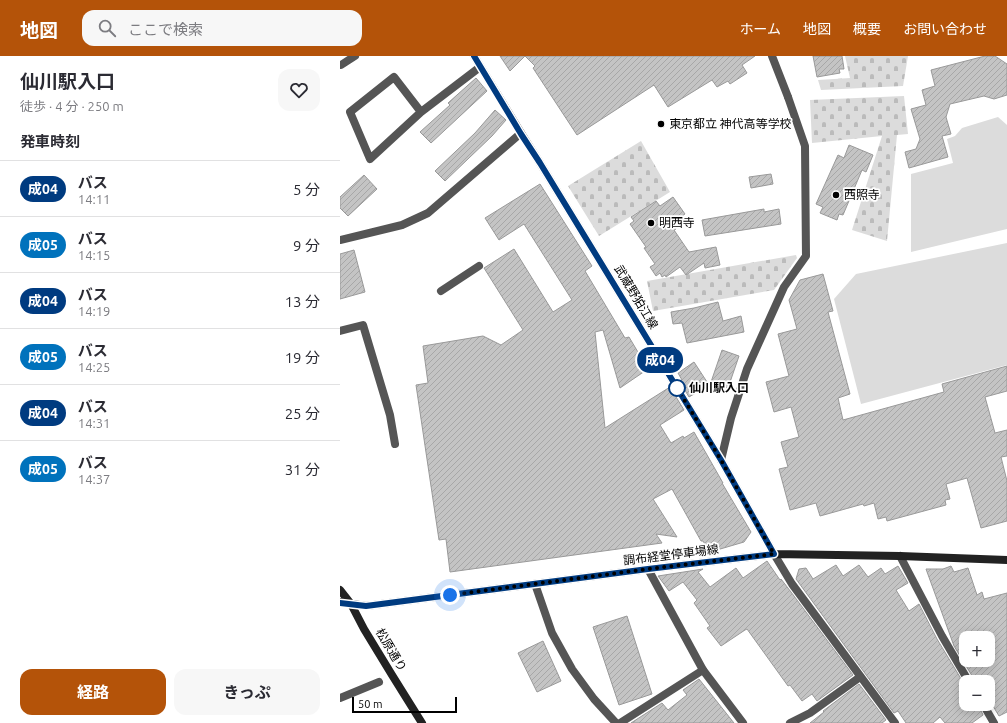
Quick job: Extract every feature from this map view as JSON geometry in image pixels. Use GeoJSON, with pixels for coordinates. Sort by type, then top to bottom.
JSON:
{"type":"FeatureCollection","features":[{"type":"Feature","properties":{"kind":"main road","name":"武蔵野狛江線"},"geometry":{"type":"LineString","coordinates":[[474,56],[721,460],[774,554]]}},
{"type":"Feature","properties":{"kind":"main road","name":"調布経堂停車場線"},"geometry":{"type":"LineString","coordinates":[[340,602],[366,606],[774,554],[900,556],[1007,560]]}},
{"type":"Feature","properties":{"kind":"main road","name":"松原通り"},"geometry":{"type":"LineString","coordinates":[[340,590],[351,604],[422,723]]}},
{"type":"Feature","properties":{"kind":"street"},"geometry":{"type":"LineString","coordinates":[[340,65],[355,56]]}},
{"type":"Feature","properties":{"kind":"street"},"geometry":{"type":"LineString","coordinates":[[721,460],[731,418],[747,369],[784,287],[806,256],[805,146],[772,56]]}},
{"type":"Feature","properties":{"kind":"street"},"geometry":{"type":"LineString","coordinates":[[421,112],[394,77],[350,112],[370,159],[421,112],[480,67]]}},
{"type":"Feature","properties":{"kind":"street"},"geometry":{"type":"LineString","coordinates":[[340,240],[402,225],[428,213],[521,134]]}},
{"type":"Feature","properties":{"kind":"street"},"geometry":{"type":"LineString","coordinates":[[440,291],[479,266]]}},
{"type":"Feature","properties":{"kind":"street"},"geometry":{"type":"LineString","coordinates":[[340,332],[363,325],[390,415],[395,444]]}},
{"type":"Feature","properties":{"kind":"street"},"geometry":{"type":"LineString","coordinates":[[774,554],[792,584],[895,723]]}},
{"type":"Feature","properties":{"kind":"street"},"geometry":{"type":"LineString","coordinates":[[900,556],[942,636],[965,675]]}},
{"type":"Feature","properties":{"kind":"street"},"geometry":{"type":"LineString","coordinates":[[648,569],[703,670],[743,723]]}},
{"type":"Feature","properties":{"kind":"street"},"geometry":{"type":"LineString","coordinates":[[536,584],[552,633],[572,669],[594,699],[616,723]]}},
{"type":"Feature","properties":{"kind":"street"},"geometry":{"type":"LineString","coordinates":[[620,723],[703,670]]}},
{"type":"Feature","properties":{"kind":"street"},"geometry":{"type":"LineString","coordinates":[[790,723],[810,713],[860,677]]}},
{"type":"Feature","properties":{"kind":"street"},"geometry":{"type":"LineString","coordinates":[[340,698],[379,682]]}},
{"type":"Feature","properties":{"kind":"street"},"geometry":{"type":"LineString","coordinates":[[986,711],[994,723]]}},
{"type":"Feature","properties":{"kind":"green space"},"geometry":{"type":"Polygon","coordinates":[[[845,56],[908,56],[903,86],[821,90],[818,80],[850,78],[845,56]]]}},
{"type":"Feature","properties":{"kind":"green space"},"geometry":{"type":"Polygon","coordinates":[[[904,96],[908,134],[897,135],[887,241],[852,230],[882,136],[812,143],[810,100],[904,96]]]}},
{"type":"Feature","properties":{"kind":"green space"},"geometry":{"type":"Polygon","coordinates":[[[998,117],[1007,125],[1007,229],[911,252],[911,174],[953,163],[947,139],[955,136],[962,128],[998,117]]]}},
{"type":"Feature","properties":{"kind":"green space"},"geometry":{"type":"Polygon","coordinates":[[[641,141],[670,192],[599,236],[568,186],[641,141]]]}},
{"type":"Feature","properties":{"kind":"green space"},"geometry":{"type":"Polygon","coordinates":[[[1007,243],[1007,365],[861,404],[834,299],[856,274],[1007,243]]]}},
{"type":"Feature","properties":{"kind":"green space"},"geometry":{"type":"Polygon","coordinates":[[[796,255],[797,258],[774,290],[653,311],[647,281],[796,255]]]}},
{"type":"Feature","properties":{"kind":"building"},"geometry":{"type":"Polygon","coordinates":[[[500,56],[525,56],[510,71],[500,56]]]}},
{"type":"Feature","properties":{"kind":"building"},"geometry":{"type":"Polygon","coordinates":[[[525,56],[755,56],[742,65],[747,73],[730,84],[728,81],[717,87],[712,80],[668,107],[654,85],[577,135],[533,68],[535,66],[525,56]]]}},
{"type":"Feature","properties":{"kind":"building"},"geometry":{"type":"Polygon","coordinates":[[[813,56],[842,56],[844,69],[839,69],[840,73],[817,77],[813,56]]]}},
{"type":"Feature","properties":{"kind":"building"},"geometry":{"type":"Polygon","coordinates":[[[985,56],[995,56],[1007,64],[1007,95],[994,99],[984,96],[950,104],[946,117],[951,134],[942,136],[948,157],[909,168],[905,152],[916,149],[920,139],[911,109],[926,105],[922,90],[935,86],[931,70],[985,56]]]}},
{"type":"Feature","properties":{"kind":"building"},"geometry":{"type":"Polygon","coordinates":[[[476,78],[487,91],[431,143],[420,132],[450,105],[448,103],[476,78]]]}},
{"type":"Feature","properties":{"kind":"building"},"geometry":{"type":"Polygon","coordinates":[[[495,110],[506,120],[492,136],[445,181],[435,171],[475,133],[495,110]]]}},
{"type":"Feature","properties":{"kind":"building"},"geometry":{"type":"Polygon","coordinates":[[[849,145],[873,155],[866,172],[862,170],[843,215],[839,214],[837,220],[820,213],[823,207],[816,204],[838,155],[844,158],[849,145]]]}},
{"type":"Feature","properties":{"kind":"building"},"geometry":{"type":"Polygon","coordinates":[[[771,174],[773,184],[751,188],[749,177],[771,174]]]}},
{"type":"Feature","properties":{"kind":"building"},"geometry":{"type":"Polygon","coordinates":[[[364,175],[377,189],[348,216],[340,208],[340,197],[364,175]]]}},
{"type":"Feature","properties":{"kind":"building"},"geometry":{"type":"Polygon","coordinates":[[[540,184],[592,266],[585,271],[625,338],[629,337],[648,369],[620,388],[603,330],[595,332],[605,428],[670,387],[684,410],[660,425],[671,443],[694,432],[751,532],[744,542],[710,552],[703,541],[701,541],[672,489],[653,499],[677,537],[656,534],[662,543],[450,572],[446,539],[439,540],[416,385],[428,383],[423,346],[483,336],[501,345],[523,330],[484,268],[514,249],[553,312],[572,300],[524,224],[499,240],[485,218],[540,184]]]}},
{"type":"Feature","properties":{"kind":"building"},"geometry":{"type":"Polygon","coordinates":[[[673,197],[685,214],[672,223],[676,229],[674,230],[689,252],[716,247],[720,265],[705,268],[704,263],[686,275],[680,267],[666,277],[665,275],[662,277],[660,273],[656,276],[650,267],[655,264],[644,248],[646,247],[630,224],[634,221],[631,217],[656,201],[660,206],[673,197]]]}},
{"type":"Feature","properties":{"kind":"building"},"geometry":{"type":"Polygon","coordinates":[[[764,209],[764,212],[779,209],[781,224],[705,236],[702,220],[764,209]]]}},
{"type":"Feature","properties":{"kind":"building"},"geometry":{"type":"Polygon","coordinates":[[[354,250],[365,292],[340,299],[340,254],[354,250]]]}},
{"type":"Feature","properties":{"kind":"building"},"geometry":{"type":"Polygon","coordinates":[[[823,274],[833,311],[828,312],[850,394],[838,398],[843,420],[944,392],[942,384],[1007,366],[1007,391],[985,397],[995,433],[1007,430],[1007,456],[1001,457],[1007,481],[1007,521],[981,528],[967,478],[946,484],[950,499],[945,500],[946,505],[887,521],[886,517],[878,519],[874,503],[864,506],[863,504],[820,516],[816,503],[790,510],[779,469],[788,467],[781,442],[799,437],[791,407],[774,412],[766,382],[789,376],[778,334],[797,329],[789,300],[800,280],[823,274]]]}},
{"type":"Feature","properties":{"kind":"building"},"geometry":{"type":"Polygon","coordinates":[[[718,302],[723,321],[741,316],[744,332],[687,343],[682,323],[673,324],[671,312],[718,302]]]}},
{"type":"Feature","properties":{"kind":"building"},"geometry":{"type":"Polygon","coordinates":[[[722,350],[739,356],[728,388],[711,382],[722,350]]]}},
{"type":"Feature","properties":{"kind":"building"},"geometry":{"type":"Polygon","coordinates":[[[694,362],[709,385],[689,397],[680,382],[682,380],[678,373],[694,362]]]}},
{"type":"Feature","properties":{"kind":"building"},"geometry":{"type":"Polygon","coordinates":[[[767,561],[853,675],[817,701],[812,694],[802,701],[790,685],[788,686],[747,629],[721,646],[707,628],[710,626],[694,603],[697,600],[683,582],[669,591],[658,576],[703,569],[698,572],[710,587],[736,568],[743,578],[767,561]]]}},
{"type":"Feature","properties":{"kind":"building"},"geometry":{"type":"Polygon","coordinates":[[[836,565],[843,576],[859,565],[868,577],[881,568],[885,574],[898,566],[908,583],[896,590],[909,611],[919,604],[937,639],[959,675],[959,711],[981,711],[983,715],[972,723],[945,723],[940,717],[933,723],[906,723],[898,711],[894,713],[796,579],[799,569],[806,568],[813,579],[836,565]]]}},
{"type":"Feature","properties":{"kind":"building"},"geometry":{"type":"Polygon","coordinates":[[[951,566],[954,572],[968,568],[977,595],[982,592],[984,599],[1007,593],[1007,712],[999,716],[995,709],[995,675],[972,675],[967,667],[995,667],[995,631],[959,631],[959,654],[954,646],[926,569],[943,569],[951,566]]]}},
{"type":"Feature","properties":{"kind":"building"},"geometry":{"type":"Polygon","coordinates":[[[627,616],[652,694],[619,705],[593,627],[627,616]]]}},
{"type":"Feature","properties":{"kind":"building"},"geometry":{"type":"Polygon","coordinates":[[[543,641],[561,681],[537,692],[518,653],[543,641]]]}},
{"type":"Feature","properties":{"kind":"building"},"geometry":{"type":"Polygon","coordinates":[[[699,679],[734,723],[631,723],[662,703],[668,710],[687,695],[683,690],[699,679]]]}},
{"type":"Feature","properties":{"kind":"building"},"geometry":{"type":"Polygon","coordinates":[[[859,684],[886,720],[882,723],[810,723],[824,712],[823,711],[859,684]]]}},
{"type":"Feature","properties":{"kind":"bus line","name":"成04"},"geometry":{"type":"LineString","coordinates":[[340,603],[366,606],[774,554],[721,460],[474,56]]}},
{"type":"Feature","properties":{"kind":"place","name":"東京都立 神代高等学校"},"geometry":{"type":"Point","coordinates":[661,124]}},
{"type":"Feature","properties":{"kind":"place","name":"西照寺"},"geometry":{"type":"Point","coordinates":[836,195]}},
{"type":"Feature","properties":{"kind":"place","name":"明西寺"},"geometry":{"type":"Point","coordinates":[651,223]}},
{"type":"Feature","properties":{"kind":"place","name":"仙川駅入口"},"geometry":{"type":"Point","coordinates":[677,388]}},
{"type":"Feature","properties":{"kind":"route"},"geometry":{"type":"LineString","coordinates":[[450,595],[774,554],[721,460],[674,383],[677,388]]}}]}
